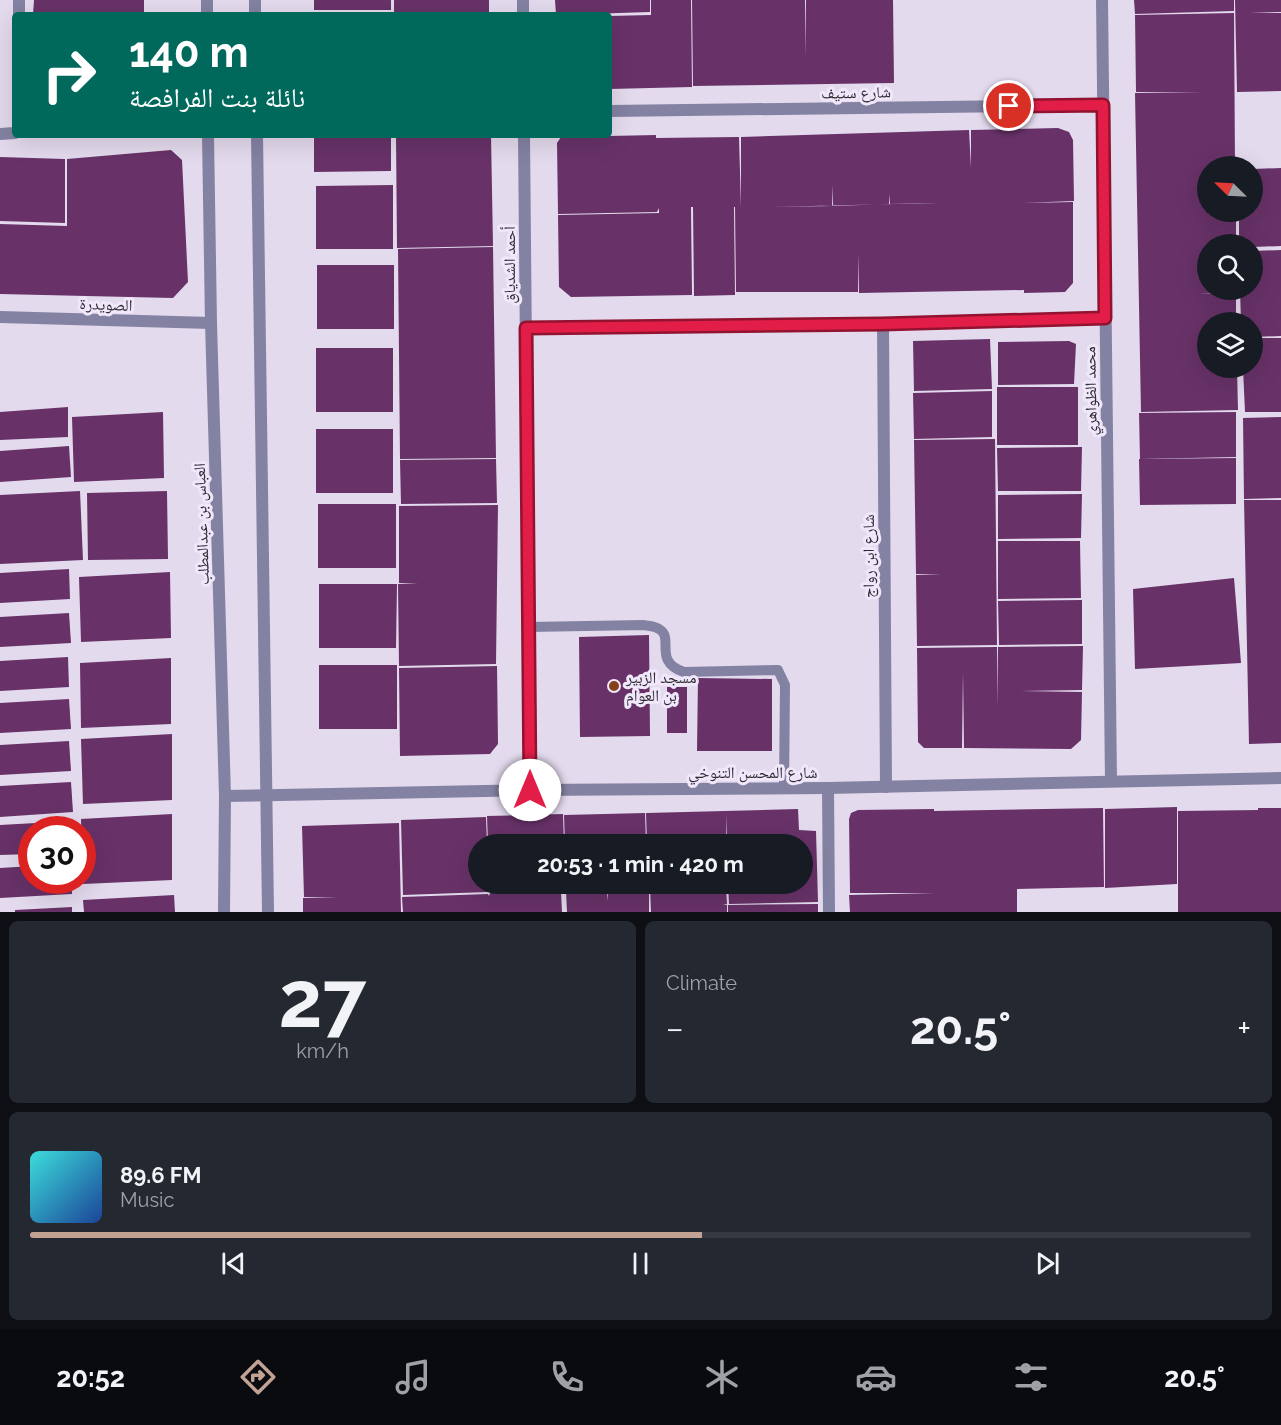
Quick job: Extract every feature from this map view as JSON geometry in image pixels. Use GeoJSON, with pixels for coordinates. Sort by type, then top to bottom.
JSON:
{"type":"FeatureCollection","features":[{"type":"Feature","properties":{"kind":"street","name":"محمد الظواهري"},"geometry":{"type":"LineString","coordinates":[[1102,0],[1111,781]]}},
{"type":"Feature","properties":{"kind":"street","name":"شارع ستيف"},"geometry":{"type":"LineString","coordinates":[[612,111],[1103,105]]}},
{"type":"Feature","properties":{"kind":"street","name":"العباس بن عبدالمطلب"},"geometry":{"type":"LineString","coordinates":[[208,138],[211,323],[225,796],[224,912]]}},
{"type":"Feature","properties":{"kind":"street"},"geometry":{"type":"LineString","coordinates":[[257,138],[268,912]]}},
{"type":"Feature","properties":{"kind":"street","name":"أحمد الشدياق"},"geometry":{"type":"LineString","coordinates":[[524,138],[530,790]]}},
{"type":"Feature","properties":{"kind":"street","name":"الصويدرة"},"geometry":{"type":"LineString","coordinates":[[0,317],[211,323]]}},
{"type":"Feature","properties":{"kind":"street"},"geometry":{"type":"LineString","coordinates":[[526,328],[882,324],[1105,318]]}},
{"type":"Feature","properties":{"kind":"street","name":"شارع ابن رواج"},"geometry":{"type":"LineString","coordinates":[[882,324],[886,787]]}},
{"type":"Feature","properties":{"kind":"street","name":"شارع المحسن التنوخي"},"geometry":{"type":"LineString","coordinates":[[225,796],[530,790],[828,788],[1281,778]]}},
{"type":"Feature","properties":{"kind":"street"},"geometry":{"type":"LineString","coordinates":[[828,788],[829,912]]}},
{"type":"Feature","properties":{"kind":"lane"},"geometry":{"type":"LineString","coordinates":[[529,627],[644,625],[658,628],[664,634],[667,661],[672,668],[684,672],[778,670],[784,685],[784,788]]}},
{"type":"Feature","properties":{"kind":"building"},"geometry":{"type":"Polygon","coordinates":[[[34,0],[144,0],[144,12],[33,12],[34,0]]]}},
{"type":"Feature","properties":{"kind":"building"},"geometry":{"type":"Polygon","coordinates":[[[314,0],[391,0],[391,10],[314,10],[314,0]]]}},
{"type":"Feature","properties":{"kind":"building"},"geometry":{"type":"Polygon","coordinates":[[[394,0],[489,0],[489,12],[394,12],[394,0]]]}},
{"type":"Feature","properties":{"kind":"building"},"geometry":{"type":"Polygon","coordinates":[[[555,0],[650,0],[650,12],[556,12],[555,0]]]}},
{"type":"Feature","properties":{"kind":"building"},"geometry":{"type":"Polygon","coordinates":[[[651,0],[691,0],[692,87],[612,89],[612,16],[651,15],[651,0]]]}},
{"type":"Feature","properties":{"kind":"building"},"geometry":{"type":"Polygon","coordinates":[[[692,0],[805,0],[806,57],[806,0],[893,0],[894,83],[693,86],[692,0]]]}},
{"type":"Feature","properties":{"kind":"building"},"geometry":{"type":"Polygon","coordinates":[[[1134,0],[1234,0],[1234,11],[1135,14],[1134,0]]]}},
{"type":"Feature","properties":{"kind":"building"},"geometry":{"type":"Polygon","coordinates":[[[1235,0],[1281,0],[1281,12],[1249,13],[1281,13],[1281,91],[1237,92],[1235,0]]]}},
{"type":"Feature","properties":{"kind":"building"},"geometry":{"type":"Polygon","coordinates":[[[1234,13],[1235,156],[1197,156],[1197,222],[1236,222],[1236,234],[1197,234],[1197,300],[1236,300],[1236,312],[1197,312],[1197,378],[1237,378],[1238,410],[1141,412],[1135,93],[1203,92],[1136,92],[1135,15],[1234,13]]]}},
{"type":"Feature","properties":{"kind":"building"},"geometry":{"type":"Polygon","coordinates":[[[1058,128],[1069,132],[1073,140],[1074,201],[1023,203],[1073,202],[1073,283],[1065,292],[1024,293],[1024,290],[859,293],[859,253],[858,292],[736,292],[735,207],[735,295],[694,296],[693,207],[691,207],[692,295],[571,297],[559,287],[558,215],[659,213],[659,208],[657,212],[558,214],[557,143],[560,138],[656,135],[656,138],[739,137],[741,208],[741,137],[969,130],[971,168],[971,130],[1058,128]]]}},
{"type":"Feature","properties":{"kind":"building"},"geometry":{"type":"Polygon","coordinates":[[[314,138],[391,138],[391,171],[314,172],[314,138]]]}},
{"type":"Feature","properties":{"kind":"building"},"geometry":{"type":"Polygon","coordinates":[[[396,138],[491,138],[493,246],[397,248],[396,138]]]}},
{"type":"Feature","properties":{"kind":"building"},"geometry":{"type":"Polygon","coordinates":[[[171,150],[182,160],[188,282],[173,298],[0,294],[0,224],[67,226],[67,159],[171,150]]]}},
{"type":"Feature","properties":{"kind":"building"},"geometry":{"type":"Polygon","coordinates":[[[0,157],[65,159],[65,223],[0,221],[0,157]]]}},
{"type":"Feature","properties":{"kind":"building"},"geometry":{"type":"Polygon","coordinates":[[[1281,168],[1281,246],[1263,247],[1263,234],[1239,234],[1239,222],[1263,222],[1263,169],[1281,168]]]}},
{"type":"Feature","properties":{"kind":"building"},"geometry":{"type":"Polygon","coordinates":[[[393,185],[393,249],[316,249],[316,186],[393,185]]]}},
{"type":"Feature","properties":{"kind":"building"},"geometry":{"type":"Polygon","coordinates":[[[493,247],[496,458],[400,459],[398,249],[493,247]]]}},
{"type":"Feature","properties":{"kind":"building"},"geometry":{"type":"Polygon","coordinates":[[[1281,250],[1281,336],[1263,337],[1263,312],[1241,312],[1240,300],[1263,300],[1263,251],[1281,250]]]}},
{"type":"Feature","properties":{"kind":"building"},"geometry":{"type":"Polygon","coordinates":[[[317,265],[394,265],[394,329],[317,329],[317,265]]]}},
{"type":"Feature","properties":{"kind":"building"},"geometry":{"type":"Polygon","coordinates":[[[1263,338],[1281,338],[1281,412],[1245,412],[1243,378],[1263,378],[1263,338]]]}},
{"type":"Feature","properties":{"kind":"building"},"geometry":{"type":"Polygon","coordinates":[[[990,339],[992,389],[914,391],[913,341],[990,339]]]}},
{"type":"Feature","properties":{"kind":"building"},"geometry":{"type":"Polygon","coordinates":[[[1069,341],[1076,344],[1074,384],[998,385],[998,342],[1069,341]]]}},
{"type":"Feature","properties":{"kind":"building"},"geometry":{"type":"Polygon","coordinates":[[[316,348],[393,348],[393,412],[316,412],[316,348]]]}},
{"type":"Feature","properties":{"kind":"building"},"geometry":{"type":"Polygon","coordinates":[[[997,387],[1078,387],[1078,445],[997,445],[997,387]]]}},
{"type":"Feature","properties":{"kind":"building"},"geometry":{"type":"Polygon","coordinates":[[[992,391],[992,437],[914,439],[913,393],[992,391]]]}},
{"type":"Feature","properties":{"kind":"building"},"geometry":{"type":"Polygon","coordinates":[[[68,407],[68,437],[0,440],[0,412],[68,407]]]}},
{"type":"Feature","properties":{"kind":"building"},"geometry":{"type":"Polygon","coordinates":[[[163,412],[164,478],[74,482],[72,417],[163,412]]]}},
{"type":"Feature","properties":{"kind":"building"},"geometry":{"type":"Polygon","coordinates":[[[1236,412],[1236,457],[1140,459],[1139,413],[1236,412]]]}},
{"type":"Feature","properties":{"kind":"building"},"geometry":{"type":"Polygon","coordinates":[[[1281,417],[1281,498],[1244,499],[1243,418],[1281,417]]]}},
{"type":"Feature","properties":{"kind":"building"},"geometry":{"type":"Polygon","coordinates":[[[316,429],[393,429],[393,493],[316,493],[316,429]]]}},
{"type":"Feature","properties":{"kind":"building"},"geometry":{"type":"Polygon","coordinates":[[[995,439],[997,645],[917,646],[916,575],[941,574],[916,574],[914,440],[995,439]]]}},
{"type":"Feature","properties":{"kind":"building"},"geometry":{"type":"Polygon","coordinates":[[[69,446],[71,477],[0,482],[0,451],[69,446]]]}},
{"type":"Feature","properties":{"kind":"building"},"geometry":{"type":"Polygon","coordinates":[[[1082,447],[1081,491],[998,491],[997,448],[1082,447]]]}},
{"type":"Feature","properties":{"kind":"building"},"geometry":{"type":"Polygon","coordinates":[[[1236,458],[1236,504],[1140,505],[1139,459],[1236,458]]]}},
{"type":"Feature","properties":{"kind":"building"},"geometry":{"type":"Polygon","coordinates":[[[496,459],[497,503],[401,504],[400,460],[496,459]]]}},
{"type":"Feature","properties":{"kind":"building"},"geometry":{"type":"Polygon","coordinates":[[[80,491],[83,560],[0,564],[0,495],[80,491]]]}},
{"type":"Feature","properties":{"kind":"building"},"geometry":{"type":"Polygon","coordinates":[[[167,491],[168,559],[88,560],[87,493],[167,491]]]}},
{"type":"Feature","properties":{"kind":"building"},"geometry":{"type":"Polygon","coordinates":[[[1082,494],[1081,538],[998,539],[998,495],[1082,494]]]}},
{"type":"Feature","properties":{"kind":"building"},"geometry":{"type":"Polygon","coordinates":[[[1244,500],[1281,500],[1281,743],[1249,744],[1244,500]]]}},
{"type":"Feature","properties":{"kind":"building"},"geometry":{"type":"Polygon","coordinates":[[[318,504],[396,504],[396,568],[318,568],[318,504]]]}},
{"type":"Feature","properties":{"kind":"building"},"geometry":{"type":"Polygon","coordinates":[[[498,505],[496,664],[399,666],[398,584],[418,584],[399,583],[399,506],[498,505]]]}},
{"type":"Feature","properties":{"kind":"building"},"geometry":{"type":"Polygon","coordinates":[[[998,541],[1080,541],[1081,598],[998,599],[998,541]]]}},
{"type":"Feature","properties":{"kind":"building"},"geometry":{"type":"Polygon","coordinates":[[[69,569],[70,599],[0,603],[0,573],[69,569]]]}},
{"type":"Feature","properties":{"kind":"building"},"geometry":{"type":"Polygon","coordinates":[[[170,572],[171,638],[81,642],[79,577],[170,572]]]}},
{"type":"Feature","properties":{"kind":"building"},"geometry":{"type":"Polygon","coordinates":[[[1234,578],[1241,663],[1135,669],[1133,589],[1234,578]]]}},
{"type":"Feature","properties":{"kind":"building"},"geometry":{"type":"Polygon","coordinates":[[[319,584],[397,584],[396,648],[319,648],[319,584]]]}},
{"type":"Feature","properties":{"kind":"building"},"geometry":{"type":"Polygon","coordinates":[[[1082,600],[1082,644],[999,645],[998,601],[1082,600]]]}},
{"type":"Feature","properties":{"kind":"building"},"geometry":{"type":"Polygon","coordinates":[[[69,613],[71,643],[0,647],[0,617],[69,613]]]}},
{"type":"Feature","properties":{"kind":"building","name":"مسجد الزبير بن العوام"},"geometry":{"type":"Polygon","coordinates":[[[649,635],[650,736],[580,737],[579,637],[649,635]]]}},
{"type":"Feature","properties":{"kind":"building"},"geometry":{"type":"Polygon","coordinates":[[[1083,646],[1082,690],[1021,691],[1082,692],[1081,740],[1071,749],[964,748],[963,672],[962,748],[924,748],[918,742],[917,648],[997,647],[998,707],[998,647],[1083,646]]]}},
{"type":"Feature","properties":{"kind":"building"},"geometry":{"type":"Polygon","coordinates":[[[68,657],[69,687],[0,691],[0,661],[68,657]]]}},
{"type":"Feature","properties":{"kind":"building"},"geometry":{"type":"Polygon","coordinates":[[[171,658],[171,724],[81,728],[80,663],[171,658]]]}},
{"type":"Feature","properties":{"kind":"building"},"geometry":{"type":"Polygon","coordinates":[[[319,665],[397,665],[397,729],[319,729],[319,665]]]}},
{"type":"Feature","properties":{"kind":"building"},"geometry":{"type":"Polygon","coordinates":[[[497,666],[498,744],[490,754],[400,756],[399,668],[497,666]]]}},
{"type":"Feature","properties":{"kind":"building"},"geometry":{"type":"Polygon","coordinates":[[[698,678],[772,679],[772,751],[697,751],[698,678]]]}},
{"type":"Feature","properties":{"kind":"building"},"geometry":{"type":"Polygon","coordinates":[[[667,687],[687,687],[687,733],[667,733],[667,687]]]}},
{"type":"Feature","properties":{"kind":"building"},"geometry":{"type":"Polygon","coordinates":[[[69,699],[71,729],[0,733],[0,703],[69,699]]]}},
{"type":"Feature","properties":{"kind":"building"},"geometry":{"type":"Polygon","coordinates":[[[172,734],[172,800],[83,804],[81,739],[172,734]]]}},
{"type":"Feature","properties":{"kind":"building"},"geometry":{"type":"Polygon","coordinates":[[[69,741],[71,771],[0,775],[0,745],[69,741]]]}},
{"type":"Feature","properties":{"kind":"building"},"geometry":{"type":"Polygon","coordinates":[[[71,782],[73,812],[0,817],[0,786],[71,782]]]}},
{"type":"Feature","properties":{"kind":"building"},"geometry":{"type":"Polygon","coordinates":[[[1177,807],[1177,884],[1105,888],[1105,809],[1177,807]]]}},
{"type":"Feature","properties":{"kind":"building"},"geometry":{"type":"Polygon","coordinates":[[[1103,808],[1104,887],[1017,889],[1017,912],[850,912],[849,895],[935,893],[850,893],[849,819],[851,813],[858,810],[1103,808]]]}},
{"type":"Feature","properties":{"kind":"building"},"geometry":{"type":"Polygon","coordinates":[[[1258,808],[1281,808],[1281,912],[1178,912],[1178,811],[1258,810],[1258,808]]]}},
{"type":"Feature","properties":{"kind":"building"},"geometry":{"type":"Polygon","coordinates":[[[798,809],[799,830],[816,831],[818,902],[729,904],[728,894],[813,894],[813,834],[727,834],[726,814],[726,834],[647,834],[646,813],[798,809]]]}},
{"type":"Feature","properties":{"kind":"building"},"geometry":{"type":"Polygon","coordinates":[[[645,813],[646,834],[565,834],[564,815],[645,813]]]}},
{"type":"Feature","properties":{"kind":"building"},"geometry":{"type":"Polygon","coordinates":[[[172,814],[172,880],[96,883],[96,818],[172,814]]]}},
{"type":"Feature","properties":{"kind":"building"},"geometry":{"type":"Polygon","coordinates":[[[563,814],[564,834],[488,834],[487,816],[563,814]]]}},
{"type":"Feature","properties":{"kind":"building"},"geometry":{"type":"Polygon","coordinates":[[[486,817],[487,834],[468,834],[468,893],[403,895],[401,820],[486,817]]]}},
{"type":"Feature","properties":{"kind":"building"},"geometry":{"type":"Polygon","coordinates":[[[399,823],[401,912],[303,912],[303,898],[338,897],[304,897],[302,826],[399,823]]]}},
{"type":"Feature","properties":{"kind":"building"},"geometry":{"type":"Polygon","coordinates":[[[18,824],[18,854],[0,855],[0,825],[18,824]]]}},
{"type":"Feature","properties":{"kind":"building"},"geometry":{"type":"Polygon","coordinates":[[[18,867],[18,894],[72,894],[0,898],[0,868],[18,867]]]}},
{"type":"Feature","properties":{"kind":"building"},"geometry":{"type":"Polygon","coordinates":[[[488,894],[489,896],[490,894],[561,894],[562,912],[403,912],[402,897],[488,894]]]}},
{"type":"Feature","properties":{"kind":"building"},"geometry":{"type":"Polygon","coordinates":[[[566,894],[607,894],[608,901],[608,894],[649,894],[649,912],[567,912],[566,894]]]}},
{"type":"Feature","properties":{"kind":"building"},"geometry":{"type":"Polygon","coordinates":[[[650,894],[726,894],[727,904],[723,905],[727,905],[727,912],[651,912],[650,894]]]}},
{"type":"Feature","properties":{"kind":"building"},"geometry":{"type":"Polygon","coordinates":[[[174,895],[175,912],[84,912],[83,900],[174,895]]]}},
{"type":"Feature","properties":{"kind":"building"},"geometry":{"type":"Polygon","coordinates":[[[818,904],[818,912],[728,912],[728,905],[818,904]]]}},
{"type":"Feature","properties":{"kind":"building"},"geometry":{"type":"Polygon","coordinates":[[[72,907],[72,912],[15,912],[15,910],[72,907]]]}},
{"type":"Feature","properties":{"kind":"place","name":"مسجد الزبير بن العوام"},"geometry":{"type":"Point","coordinates":[614,686]}},
{"type":"Feature","properties":{"kind":"route"},"geometry":{"type":"LineString","coordinates":[[530,790],[526,328],[882,324],[1105,318],[1103,105],[1009,106]]}}]}
